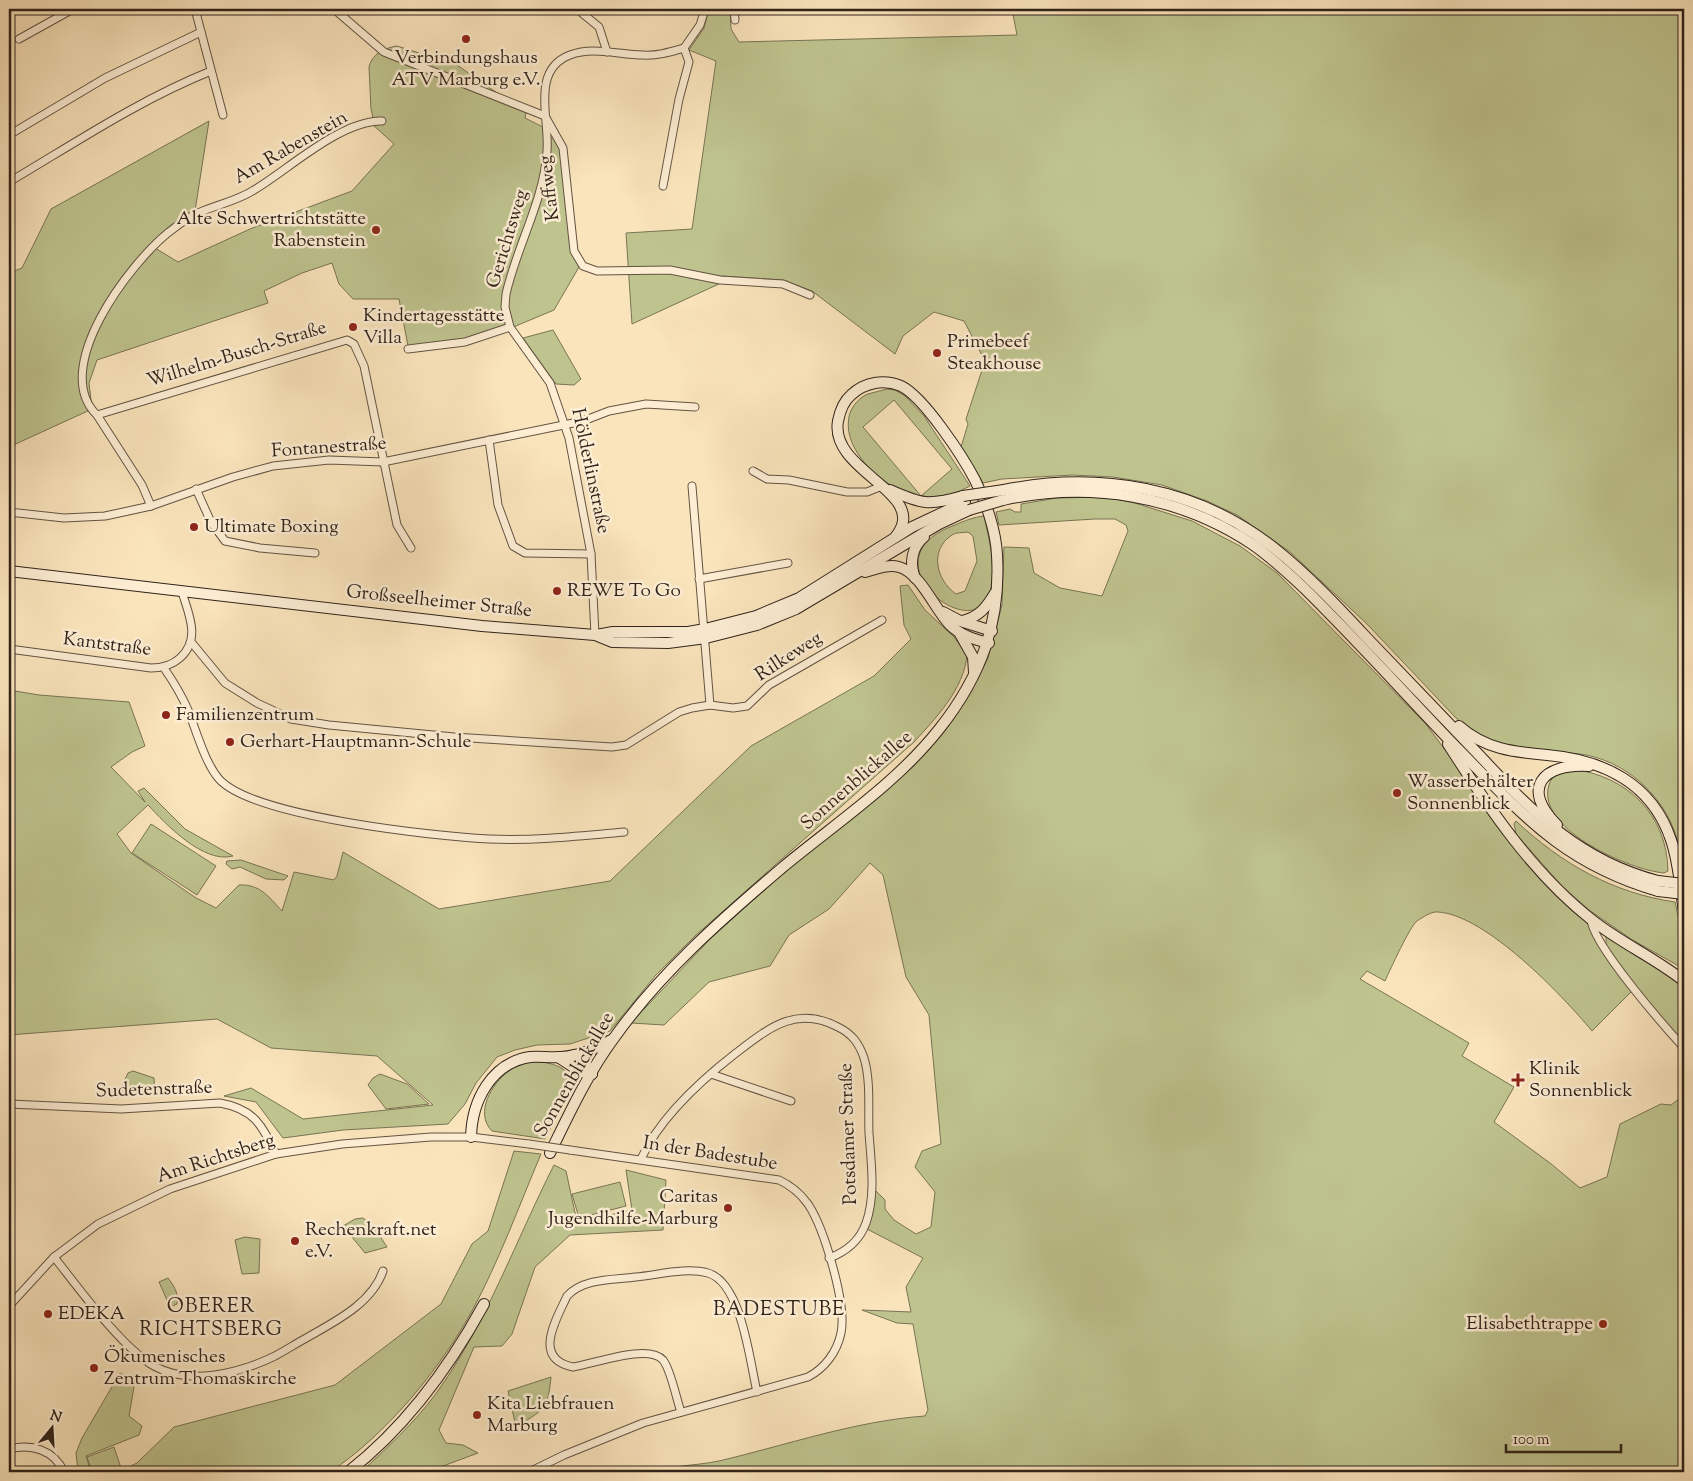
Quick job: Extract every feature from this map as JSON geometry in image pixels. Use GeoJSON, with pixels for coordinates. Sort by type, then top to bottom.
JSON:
{"type":"FeatureCollection","features":[{"type":"Feature","properties":{"kind":"main road","name":"Sonnenblickallee"},"geometry":{"type":"LineString","coordinates":[[550,1153],[612,1040],[632,1014],[682,959],[781,869],[895,775],[916,755],[952,712],[974,674],[989,643],[992,631],[997,590],[996,545],[974,480],[917,398],[900,385],[880,382],[866,385],[847,399],[840,412],[837,427],[841,446],[848,457],[882,486]]}},
{"type":"Feature","properties":{"kind":"main road"},"geometry":{"type":"LineString","coordinates":[[705,634],[799,598],[896,536],[930,517],[966,503],[1060,482],[1116,484],[1166,493],[1223,515],[1259,537],[1300,570],[1538,816],[1570,842],[1619,869],[1658,886],[1684,894]]}},
{"type":"Feature","properties":{"kind":"main road"},"geometry":{"type":"LineString","coordinates":[[882,486],[920,503],[966,503]]}},
{"type":"Feature","properties":{"kind":"main road"},"geometry":{"type":"LineString","coordinates":[[882,486],[903,508],[904,522],[896,536]]}},
{"type":"Feature","properties":{"kind":"main road"},"geometry":{"type":"LineString","coordinates":[[1003,495],[1063,492],[1117,494],[1177,508],[1202,517],[1230,531],[1278,564],[1304,588],[1530,821],[1564,849],[1593,867],[1628,882],[1658,886],[1684,884]]}},
{"type":"Feature","properties":{"kind":"main road"},"geometry":{"type":"LineString","coordinates":[[916,579],[912,566],[916,547],[939,524],[966,503]]}},
{"type":"Feature","properties":{"kind":"main road","name":"Großseelheimer Straße"},"geometry":{"type":"LineString","coordinates":[[9,571],[497,627],[595,635],[612,642],[668,643],[757,625],[796,609],[939,524]]}},
{"type":"Feature","properties":{"kind":"main road"},"geometry":{"type":"LineString","coordinates":[[852,576],[894,566],[907,571],[916,579],[959,632],[973,657],[974,674]]}},
{"type":"Feature","properties":{"kind":"main road"},"geometry":{"type":"LineString","coordinates":[[960,621],[974,618],[985,609],[997,590]]}},
{"type":"Feature","properties":{"kind":"main road"},"geometry":{"type":"LineString","coordinates":[[940,610],[960,621],[992,631]]}},
{"type":"Feature","properties":{"kind":"main road"},"geometry":{"type":"LineString","coordinates":[[959,632],[989,643]]}},
{"type":"Feature","properties":{"kind":"main road"},"geometry":{"type":"LineString","coordinates":[[1420,693],[1439,705],[1468,734],[1494,748],[1580,759],[1608,769],[1634,786],[1647,798],[1663,822],[1671,841],[1684,911]]}},
{"type":"Feature","properties":{"kind":"main road"},"geometry":{"type":"LineString","coordinates":[[1435,725],[1463,768],[1534,864],[1562,895],[1591,919],[1684,981]]}},
{"type":"Feature","properties":{"kind":"main road"},"geometry":{"type":"LineString","coordinates":[[1596,858],[1549,816],[1540,798],[1540,787],[1550,772],[1563,766],[1608,769]]}},
{"type":"Feature","properties":{"kind":"main road"},"geometry":{"type":"LineString","coordinates":[[471,1137],[477,1101],[487,1083],[497,1074],[524,1058],[574,1056],[612,1040]]}},
{"type":"Feature","properties":{"kind":"main road"},"geometry":{"type":"LineString","coordinates":[[574,1056],[582,1060],[592,1074]]}},
{"type":"Feature","properties":{"kind":"main road"},"geometry":{"type":"LineString","coordinates":[[558,1058],[582,1072],[592,1074]]}},
{"type":"Feature","properties":{"kind":"main road"},"geometry":{"type":"LineString","coordinates":[[348,1472],[395,1430],[431,1388],[484,1304]]}},
{"type":"Feature","properties":{"kind":"street"},"geometry":{"type":"LineString","coordinates":[[19,39],[72,9]]}},
{"type":"Feature","properties":{"kind":"street"},"geometry":{"type":"LineString","coordinates":[[195,9],[222,114]]}},
{"type":"Feature","properties":{"kind":"street"},"geometry":{"type":"LineString","coordinates":[[334,9],[384,52],[545,116]]}},
{"type":"Feature","properties":{"kind":"street"},"geometry":{"type":"LineString","coordinates":[[576,9],[599,27],[607,52]]}},
{"type":"Feature","properties":{"kind":"street"},"geometry":{"type":"LineString","coordinates":[[663,186],[679,100],[689,62],[684,48],[697,31],[705,9]]}},
{"type":"Feature","properties":{"kind":"street"},"geometry":{"type":"LineString","coordinates":[[734,9],[735,20]]}},
{"type":"Feature","properties":{"kind":"street"},"geometry":{"type":"LineString","coordinates":[[9,136],[105,78],[201,32]]}},
{"type":"Feature","properties":{"kind":"street","name":"Gerichtsweg"},"geometry":{"type":"LineString","coordinates":[[510,327],[505,307],[506,294],[543,179],[548,149],[545,116],[546,86],[555,65],[563,58],[575,53],[607,52],[644,55],[684,48]]}},
{"type":"Feature","properties":{"kind":"street"},"geometry":{"type":"LineString","coordinates":[[9,182],[66,149],[123,112],[211,71]]}},
{"type":"Feature","properties":{"kind":"street","name":"Kaffweg"},"geometry":{"type":"LineString","coordinates":[[545,116],[563,148],[574,251],[583,266],[597,271],[670,270],[720,280],[783,284],[810,296]]}},
{"type":"Feature","properties":{"kind":"street","name":"Am Rabenstein"},"geometry":{"type":"LineString","coordinates":[[151,506],[142,484],[97,415],[89,407],[84,395],[81,380],[85,360],[109,300],[149,251],[169,232],[196,213],[252,192],[307,154],[354,127],[382,121]]}},
{"type":"Feature","properties":{"kind":"street"},"geometry":{"type":"LineString","coordinates":[[408,349],[465,342],[510,327]]}},
{"type":"Feature","properties":{"kind":"street","name":"Hölderlinstraße"},"geometry":{"type":"LineString","coordinates":[[510,327],[546,377],[565,424],[577,472],[591,554],[595,635]]}},
{"type":"Feature","properties":{"kind":"street","name":"Wilhelm-Busch-Straße"},"geometry":{"type":"LineString","coordinates":[[97,415],[347,340],[354,344],[364,366],[397,525],[411,548]]}},
{"type":"Feature","properties":{"kind":"street","name":"Fontanestraße"},"geometry":{"type":"LineString","coordinates":[[9,512],[85,518],[122,513],[151,506],[196,489],[273,466],[329,460],[383,462],[583,421],[609,411],[646,404],[696,408]]}},
{"type":"Feature","properties":{"kind":"street"},"geometry":{"type":"LineString","coordinates":[[489,440],[498,505],[513,546],[525,553],[591,554]]}},
{"type":"Feature","properties":{"kind":"street"},"geometry":{"type":"LineString","coordinates":[[754,471],[766,479],[789,480],[847,492],[868,492],[882,486]]}},
{"type":"Feature","properties":{"kind":"street"},"geometry":{"type":"LineString","coordinates":[[692,486],[710,705]]}},
{"type":"Feature","properties":{"kind":"street"},"geometry":{"type":"LineString","coordinates":[[196,489],[211,522],[225,541],[260,548],[315,553]]}},
{"type":"Feature","properties":{"kind":"street"},"geometry":{"type":"LineString","coordinates":[[699,579],[788,564]]}},
{"type":"Feature","properties":{"kind":"street"},"geometry":{"type":"LineString","coordinates":[[182,592],[192,624],[192,643]]}},
{"type":"Feature","properties":{"kind":"street","name":"Rilkeweg"},"geometry":{"type":"LineString","coordinates":[[192,643],[225,683],[240,694],[292,718],[329,725],[454,738],[620,746],[638,739],[679,712],[710,705],[733,708],[747,706],[769,685],[882,620]]}},
{"type":"Feature","properties":{"kind":"street","name":"Kantstraße"},"geometry":{"type":"LineString","coordinates":[[9,649],[151,668],[164,668],[178,660],[192,643]]}},
{"type":"Feature","properties":{"kind":"street"},"geometry":{"type":"LineString","coordinates":[[164,668],[187,709],[219,779],[238,793],[259,803],[415,832],[490,839],[556,838],[624,832]]}},
{"type":"Feature","properties":{"kind":"street"},"geometry":{"type":"LineString","coordinates":[[1591,919],[1592,927],[1633,989],[1684,1048]]}},
{"type":"Feature","properties":{"kind":"street","name":"Potsdamer Straße"},"geometry":{"type":"LineString","coordinates":[[641,1159],[649,1141],[675,1109],[711,1074],[759,1035],[790,1020],[811,1018],[824,1020],[844,1030],[858,1043],[866,1068],[871,1202],[865,1225],[860,1235],[844,1251],[829,1258]]}},
{"type":"Feature","properties":{"kind":"street"},"geometry":{"type":"LineString","coordinates":[[711,1074],[791,1101]]}},
{"type":"Feature","properties":{"kind":"street","name":"Sudetenstraße"},"geometry":{"type":"LineString","coordinates":[[9,1104],[113,1109],[220,1103],[231,1105],[242,1109],[258,1121],[276,1154]]}},
{"type":"Feature","properties":{"kind":"street","name":"In der Badestube"},"geometry":{"type":"LineString","coordinates":[[471,1137],[641,1159],[778,1180],[787,1183],[807,1203],[814,1215],[829,1258],[843,1310],[841,1333],[833,1354],[818,1371],[808,1378],[681,1412],[607,1437],[529,1472]]}},
{"type":"Feature","properties":{"kind":"street","name":"Am Richtsberg"},"geometry":{"type":"LineString","coordinates":[[9,1306],[54,1257],[98,1224],[170,1189],[276,1154],[396,1139],[471,1137]]}},
{"type":"Feature","properties":{"kind":"street"},"geometry":{"type":"LineString","coordinates":[[54,1257],[109,1324],[141,1357],[155,1366],[174,1374],[202,1376],[230,1371],[274,1356],[340,1319],[374,1290],[382,1271]]}},
{"type":"Feature","properties":{"kind":"street"},"geometry":{"type":"LineString","coordinates":[[681,1412],[666,1365],[657,1356],[641,1352],[573,1366],[557,1360],[550,1349],[551,1336],[567,1296],[578,1287],[592,1283],[667,1274],[709,1273],[718,1278],[731,1294],[738,1311],[756,1392]]}},
{"type":"Feature","properties":{"kind":"street"},"geometry":{"type":"LineString","coordinates":[[9,1449],[23,1446],[38,1449],[56,1459],[64,1472]]}},
{"type":"Feature","properties":{"kind":"green space"},"geometry":{"type":"Polygon","coordinates":[[[709,9],[730,9],[731,29],[739,42],[1017,35],[1012,9],[1684,9],[1684,874],[1679,845],[1670,821],[1662,806],[1640,781],[1612,763],[1596,758],[1580,754],[1500,745],[1475,734],[1455,717],[1367,624],[1290,552],[1237,515],[1207,501],[1162,485],[1113,477],[1073,475],[1002,479],[983,483],[961,447],[968,424],[966,419],[985,361],[964,321],[934,312],[903,336],[895,354],[812,291],[783,280],[722,276],[721,283],[632,324],[626,233],[692,229],[716,61],[689,50],[704,28],[709,9]]]}},
{"type":"Feature","properties":{"kind":"green space"},"geometry":{"type":"Polygon","coordinates":[[[397,46],[457,65],[526,113],[525,118],[555,133],[563,161],[572,252],[579,267],[554,310],[511,328],[465,340],[408,346],[399,299],[353,299],[339,284],[332,263],[302,273],[264,291],[268,303],[97,360],[89,383],[92,408],[81,369],[81,390],[90,410],[9,447],[9,273],[22,268],[51,209],[209,121],[195,211],[155,248],[178,262],[250,229],[352,191],[394,144],[372,124],[374,122],[371,109],[369,67],[379,52],[397,46]]]}},
{"type":"Feature","properties":{"kind":"green space"},"geometry":{"type":"Polygon","coordinates":[[[553,330],[581,379],[574,385],[556,384],[523,338],[553,330]]]}},
{"type":"Feature","properties":{"kind":"green space"},"geometry":{"type":"Polygon","coordinates":[[[887,389],[895,390],[905,396],[924,416],[970,486],[944,497],[927,499],[913,496],[898,489],[870,469],[852,442],[848,428],[850,413],[862,397],[887,389]],[[894,400],[863,427],[921,496],[952,469],[894,400]]]}},
{"type":"Feature","properties":{"kind":"green space"},"geometry":{"type":"Polygon","coordinates":[[[1106,497],[1135,503],[1192,521],[1240,546],[1277,573],[1425,723],[1475,790],[1590,923],[1606,945],[1606,933],[1684,987],[1684,1048],[1632,991],[1592,1031],[1543,978],[1500,941],[1457,916],[1438,912],[1430,913],[1417,921],[1400,949],[1385,981],[1367,971],[1360,979],[1469,1043],[1462,1056],[1514,1087],[1494,1122],[1550,1163],[1580,1188],[1607,1177],[1620,1124],[1661,1104],[1671,1105],[1684,1095],[1684,1472],[643,1472],[719,1461],[847,1428],[925,1416],[928,1410],[913,1324],[897,1323],[862,1310],[911,1312],[906,1287],[923,1258],[867,1229],[875,1190],[885,1200],[885,1209],[894,1220],[916,1234],[931,1227],[935,1192],[915,1167],[922,1151],[941,1144],[929,1015],[906,977],[883,875],[870,863],[829,909],[789,935],[770,966],[709,982],[664,1025],[631,1023],[710,939],[772,883],[914,766],[943,733],[977,680],[988,658],[1002,605],[1004,547],[1029,548],[1034,573],[1060,588],[1102,596],[1128,531],[1126,525],[1115,519],[1095,519],[999,525],[996,512],[1010,509],[1015,512],[1021,512],[1021,504],[1057,498],[1106,497]]]}},
{"type":"Feature","properties":{"kind":"green space"},"geometry":{"type":"Polygon","coordinates":[[[984,516],[992,558],[991,590],[987,599],[976,609],[960,610],[943,602],[929,590],[920,574],[919,556],[930,539],[969,519],[984,516]],[[968,532],[954,534],[945,541],[940,549],[938,565],[940,573],[949,588],[956,594],[965,591],[977,561],[973,536],[968,532]]]}},
{"type":"Feature","properties":{"kind":"green space"},"geometry":{"type":"Polygon","coordinates":[[[908,585],[925,610],[954,637],[967,655],[961,680],[948,702],[931,723],[914,742],[696,935],[655,976],[610,1031],[570,1044],[537,1045],[515,1050],[497,1057],[476,1083],[465,1104],[448,1124],[343,1130],[283,1138],[256,1102],[224,1096],[251,1088],[303,1119],[433,1105],[377,1056],[271,1048],[217,1019],[9,1035],[9,690],[39,695],[129,702],[145,746],[132,752],[111,767],[145,802],[138,791],[144,788],[185,829],[233,856],[221,857],[210,854],[186,841],[148,805],[117,834],[131,853],[196,898],[216,908],[239,885],[246,885],[263,892],[282,911],[294,872],[334,880],[337,876],[343,852],[439,909],[610,881],[751,746],[874,676],[911,639],[904,625],[900,586],[908,585]]]}},
{"type":"Feature","properties":{"kind":"green space"},"geometry":{"type":"Polygon","coordinates":[[[1572,769],[1592,773],[1610,780],[1626,789],[1640,801],[1652,816],[1660,832],[1666,851],[1668,871],[1664,873],[1649,870],[1631,865],[1611,856],[1591,846],[1558,819],[1550,805],[1549,784],[1556,774],[1572,769]]]}},
{"type":"Feature","properties":{"kind":"green space"},"geometry":{"type":"Polygon","coordinates":[[[1516,821],[1552,851],[1590,874],[1630,892],[1675,902],[1684,943],[1684,969],[1631,939],[1589,910],[1562,886],[1516,834],[1514,824],[1516,821]]]}},
{"type":"Feature","properties":{"kind":"green space"},"geometry":{"type":"Polygon","coordinates":[[[151,824],[216,866],[197,895],[132,853],[151,824]]]}},
{"type":"Feature","properties":{"kind":"green space"},"geometry":{"type":"Polygon","coordinates":[[[241,860],[288,876],[284,880],[266,879],[240,867],[232,869],[226,864],[227,861],[241,860]]]}},
{"type":"Feature","properties":{"kind":"green space"},"geometry":{"type":"Polygon","coordinates":[[[534,1061],[547,1063],[564,1070],[568,1074],[571,1087],[545,1139],[492,1131],[487,1124],[485,1116],[485,1107],[491,1091],[509,1071],[524,1063],[534,1061]]]}},
{"type":"Feature","properties":{"kind":"green space"},"geometry":{"type":"Polygon","coordinates":[[[133,1071],[154,1078],[155,1093],[123,1094],[122,1086],[128,1073],[133,1071]]]}},
{"type":"Feature","properties":{"kind":"green space"},"geometry":{"type":"Polygon","coordinates":[[[380,1074],[407,1084],[429,1104],[386,1109],[368,1085],[373,1078],[380,1074]]]}},
{"type":"Feature","properties":{"kind":"green space"},"geometry":{"type":"Polygon","coordinates":[[[514,1151],[541,1154],[500,1253],[472,1311],[428,1378],[391,1420],[351,1457],[330,1472],[118,1472],[137,1463],[174,1427],[335,1385],[441,1304],[472,1244],[488,1231],[514,1151]]]}},
{"type":"Feature","properties":{"kind":"green space"},"geometry":{"type":"Polygon","coordinates":[[[554,1165],[566,1171],[577,1222],[632,1210],[626,1170],[666,1180],[663,1230],[570,1235],[535,1267],[512,1334],[502,1346],[474,1347],[439,1430],[446,1443],[463,1445],[478,1453],[427,1472],[361,1472],[418,1416],[453,1368],[485,1312],[554,1165]]]}},
{"type":"Feature","properties":{"kind":"green space"},"geometry":{"type":"Polygon","coordinates":[[[620,1182],[626,1206],[579,1218],[572,1194],[620,1182]]]}},
{"type":"Feature","properties":{"kind":"green space"},"geometry":{"type":"Polygon","coordinates":[[[363,1218],[374,1227],[387,1247],[365,1253],[343,1226],[355,1219],[363,1218]]]}},
{"type":"Feature","properties":{"kind":"green space"},"geometry":{"type":"Polygon","coordinates":[[[245,1237],[260,1239],[259,1273],[242,1274],[235,1240],[245,1237]]]}},
{"type":"Feature","properties":{"kind":"green space"},"geometry":{"type":"Polygon","coordinates":[[[168,1278],[177,1293],[177,1304],[170,1307],[159,1282],[168,1278]]]}},
{"type":"Feature","properties":{"kind":"green space"},"geometry":{"type":"Polygon","coordinates":[[[120,1373],[135,1381],[129,1416],[142,1426],[139,1435],[86,1456],[91,1472],[78,1472],[76,1453],[82,1438],[120,1373]]]}},
{"type":"Feature","properties":{"kind":"green space"},"geometry":{"type":"Polygon","coordinates":[[[551,1377],[546,1403],[532,1417],[516,1427],[508,1391],[551,1377]]]}},
{"type":"Feature","properties":{"kind":"green space"},"geometry":{"type":"Polygon","coordinates":[[[114,1447],[121,1468],[109,1472],[92,1472],[87,1457],[114,1447]]]}},
{"type":"Feature","properties":{"kind":"place","name":"Verbindungshaus ATV Marburg e.V."},"geometry":{"type":"Point","coordinates":[466,39]}},
{"type":"Feature","properties":{"kind":"place","name":"Alte Schwertrichtstätte Rabenstein"},"geometry":{"type":"Point","coordinates":[376,230]}},
{"type":"Feature","properties":{"kind":"place","name":"Kindertagesstätte Villa"},"geometry":{"type":"Point","coordinates":[353,327]}},
{"type":"Feature","properties":{"kind":"place","name":"Primebeef Steakhouse"},"geometry":{"type":"Point","coordinates":[937,353]}},
{"type":"Feature","properties":{"kind":"place","name":"Ultimate Boxing"},"geometry":{"type":"Point","coordinates":[194,527]}},
{"type":"Feature","properties":{"kind":"place","name":"REWE To Go"},"geometry":{"type":"Point","coordinates":[557,591]}},
{"type":"Feature","properties":{"kind":"place","name":"Familienzentrum"},"geometry":{"type":"Point","coordinates":[166,715]}},
{"type":"Feature","properties":{"kind":"place","name":"Gerhart-Hauptmann-Schule"},"geometry":{"type":"Point","coordinates":[230,742]}},
{"type":"Feature","properties":{"kind":"place","name":"Wasserbehälter Sonnenblick"},"geometry":{"type":"Point","coordinates":[1397,793]}},
{"type":"Feature","properties":{"kind":"place","name":"Klinik Sonnenblick"},"geometry":{"type":"Point","coordinates":[1518,1080]}},
{"type":"Feature","properties":{"kind":"place","name":"Caritas Jugendhilfe-Marburg"},"geometry":{"type":"Point","coordinates":[728,1208]}},
{"type":"Feature","properties":{"kind":"place","name":"Rechenkraft.net e.V."},"geometry":{"type":"Point","coordinates":[295,1241]}},
{"type":"Feature","properties":{"kind":"place","name":"EDEKA"},"geometry":{"type":"Point","coordinates":[48,1314]}},
{"type":"Feature","properties":{"kind":"place","name":"Elisabethtrappe"},"geometry":{"type":"Point","coordinates":[1603,1324]}},
{"type":"Feature","properties":{"kind":"place","name":"Ökumenisches Zentrum Thomaskirche"},"geometry":{"type":"Point","coordinates":[94,1368]}},
{"type":"Feature","properties":{"kind":"place","name":"Kita Liebfrauen Marburg"},"geometry":{"type":"Point","coordinates":[477,1415]}},
{"type":"Feature","properties":{"kind":"district","name":"BADESTUBE"},"geometry":{"type":"Point","coordinates":[779,1310]}},
{"type":"Feature","properties":{"kind":"district","name":"OBERER RICHTSBERG"},"geometry":{"type":"Point","coordinates":[211,1318]}}]}
